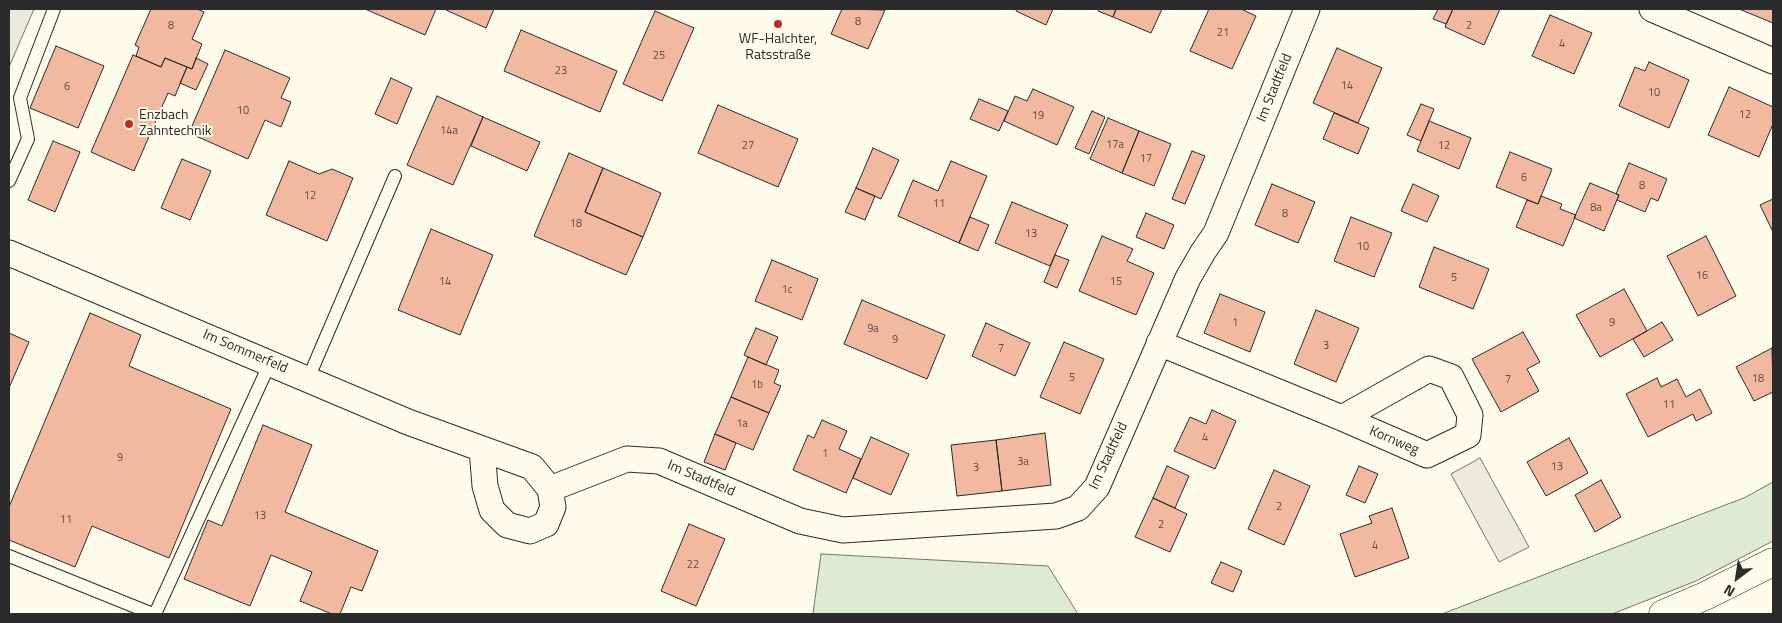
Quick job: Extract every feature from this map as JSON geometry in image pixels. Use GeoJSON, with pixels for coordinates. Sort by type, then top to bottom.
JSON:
{"type":"FeatureCollection","features":[{"type":"Feature","properties":{"kind":"main road"},"geometry":{"type":"LineString","coordinates":[[1663,614],[1705,596],[1773,562]]}},
{"type":"Feature","properties":{"kind":"street","name":"Im Stadtfeld"},"geometry":{"type":"LineString","coordinates":[[550,489],[627,459],[659,461],[800,521],[843,530],[1056,516],[1078,508],[1097,487],[1188,278],[1216,233],[1307,9]]}},
{"type":"Feature","properties":{"kind":"street"},"geometry":{"type":"LineString","coordinates":[[1652,9],[1773,60]]}},
{"type":"Feature","properties":{"kind":"street","name":"Im Sommerfeld"},"geometry":{"type":"LineString","coordinates":[[9,253],[408,422],[532,467],[550,489]]}},
{"type":"Feature","properties":{"kind":"street","name":"Kornweg"},"geometry":{"type":"LineString","coordinates":[[1159,344],[1342,418],[1427,455],[1468,435],[1470,415],[1451,377],[1429,369],[1342,418]]}},
{"type":"Feature","properties":{"kind":"street"},"geometry":{"type":"LineString","coordinates":[[482,449],[485,486],[492,510],[507,525],[530,532],[546,524],[553,507],[550,489]]}},
{"type":"Feature","properties":{"kind":"lane"},"geometry":{"type":"LineString","coordinates":[[9,181],[28,139],[20,98],[54,9]]}},
{"type":"Feature","properties":{"kind":"lane"},"geometry":{"type":"LineString","coordinates":[[308,379],[395,176]]}},
{"type":"Feature","properties":{"kind":"lane"},"geometry":{"type":"LineString","coordinates":[[9,556],[154,614],[270,363]]}},
{"type":"Feature","properties":{"kind":"green space"},"geometry":{"type":"Polygon","coordinates":[[[1773,482],[1773,541],[1696,581],[1612,614],[1442,614],[1746,497],[1773,482]]]}},
{"type":"Feature","properties":{"kind":"green space"},"geometry":{"type":"Polygon","coordinates":[[[821,554],[1048,566],[1078,614],[813,614],[821,554]]]}},
{"type":"Feature","properties":{"kind":"shaded area"},"geometry":{"type":"Polygon","coordinates":[[[9,9],[34,9],[9,67],[9,9]]]}},
{"type":"Feature","properties":{"kind":"shaded area"},"geometry":{"type":"Polygon","coordinates":[[[1480,458],[1529,547],[1499,562],[1451,474],[1480,458]]]}},
{"type":"Feature","properties":{"kind":"building"},"geometry":{"type":"Polygon","coordinates":[[[151,9],[197,9],[204,12],[192,39],[202,44],[192,69],[165,58],[161,67],[136,56],[139,47],[135,45],[151,9]]]}},
{"type":"Feature","properties":{"kind":"building"},"geometry":{"type":"Polygon","coordinates":[[[365,9],[436,9],[425,35],[365,9]]]}},
{"type":"Feature","properties":{"kind":"building"},"geometry":{"type":"Polygon","coordinates":[[[447,9],[494,9],[486,28],[447,9]]]}},
{"type":"Feature","properties":{"kind":"building"},"geometry":{"type":"Polygon","coordinates":[[[842,9],[885,10],[868,49],[831,34],[842,9]]]}},
{"type":"Feature","properties":{"kind":"building"},"geometry":{"type":"Polygon","coordinates":[[[1017,9],[1053,9],[1046,25],[1016,11],[1017,9]]]}},
{"type":"Feature","properties":{"kind":"building"},"geometry":{"type":"Polygon","coordinates":[[[1099,9],[1116,9],[1113,17],[1098,11],[1099,9]]]}},
{"type":"Feature","properties":{"kind":"building"},"geometry":{"type":"Polygon","coordinates":[[[1116,9],[1162,9],[1151,33],[1113,17],[1116,9]]]}},
{"type":"Feature","properties":{"kind":"building"},"geometry":{"type":"Polygon","coordinates":[[[1209,9],[1241,9],[1256,16],[1232,69],[1190,51],[1209,9]]]}},
{"type":"Feature","properties":{"kind":"building"},"geometry":{"type":"Polygon","coordinates":[[[1438,9],[1453,9],[1446,24],[1433,19],[1438,9]]]}},
{"type":"Feature","properties":{"kind":"building"},"geometry":{"type":"Polygon","coordinates":[[[1453,9],[1500,9],[1484,45],[1445,27],[1453,9]]]}},
{"type":"Feature","properties":{"kind":"building"},"geometry":{"type":"Polygon","coordinates":[[[1739,9],[1773,9],[1773,23],[1739,9]]]}},
{"type":"Feature","properties":{"kind":"building"},"geometry":{"type":"Polygon","coordinates":[[[655,11],[694,28],[662,101],[623,84],[655,11]]]}},
{"type":"Feature","properties":{"kind":"building"},"geometry":{"type":"Polygon","coordinates":[[[1550,15],[1592,33],[1574,74],[1532,56],[1550,15]]]}},
{"type":"Feature","properties":{"kind":"building"},"geometry":{"type":"Polygon","coordinates":[[[521,30],[617,71],[600,112],[504,71],[521,30]]]}},
{"type":"Feature","properties":{"kind":"building"},"geometry":{"type":"Polygon","coordinates":[[[56,46],[104,66],[78,128],[30,108],[56,46]]]}},
{"type":"Feature","properties":{"kind":"building"},"geometry":{"type":"Polygon","coordinates":[[[1337,48],[1382,68],[1358,123],[1313,103],[1337,48]]]}},
{"type":"Feature","properties":{"kind":"building"},"geometry":{"type":"Polygon","coordinates":[[[225,50],[290,78],[281,98],[291,102],[281,127],[265,120],[248,159],[189,133],[225,50]]]}},
{"type":"Feature","properties":{"kind":"building","name":"Enzbach Zahntechnik"},"geometry":{"type":"Polygon","coordinates":[[[133,55],[161,67],[165,58],[187,67],[175,96],[168,93],[134,171],[91,152],[133,55]]]}},
{"type":"Feature","properties":{"kind":"building"},"geometry":{"type":"Polygon","coordinates":[[[196,58],[208,64],[196,90],[180,83],[187,67],[192,69],[196,58]]]}},
{"type":"Feature","properties":{"kind":"building"},"geometry":{"type":"Polygon","coordinates":[[[1649,62],[1689,80],[1669,128],[1619,106],[1635,67],[1645,71],[1649,62]]]}},
{"type":"Feature","properties":{"kind":"building"},"geometry":{"type":"Polygon","coordinates":[[[391,78],[412,88],[397,124],[375,114],[391,78]]]}},
{"type":"Feature","properties":{"kind":"building"},"geometry":{"type":"Polygon","coordinates":[[[1729,87],[1773,107],[1773,124],[1759,157],[1708,135],[1729,87]]]}},
{"type":"Feature","properties":{"kind":"building"},"geometry":{"type":"Polygon","coordinates":[[[1033,89],[1074,107],[1057,145],[1004,121],[1015,96],[1027,101],[1033,89]]]}},
{"type":"Feature","properties":{"kind":"building"},"geometry":{"type":"Polygon","coordinates":[[[437,96],[483,117],[453,185],[407,165],[437,96]]]}},
{"type":"Feature","properties":{"kind":"building"},"geometry":{"type":"Polygon","coordinates":[[[979,99],[1008,111],[999,131],[970,119],[979,99]]]}},
{"type":"Feature","properties":{"kind":"building"},"geometry":{"type":"Polygon","coordinates":[[[1421,104],[1434,109],[1421,141],[1407,135],[1421,104]]]}},
{"type":"Feature","properties":{"kind":"building"},"geometry":{"type":"Polygon","coordinates":[[[718,105],[798,139],[778,187],[698,153],[718,105]]]}},
{"type":"Feature","properties":{"kind":"building"},"geometry":{"type":"Polygon","coordinates":[[[1092,111],[1105,117],[1089,154],[1075,148],[1092,111]]]}},
{"type":"Feature","properties":{"kind":"building"},"geometry":{"type":"Polygon","coordinates":[[[1334,113],[1369,128],[1358,154],[1323,139],[1334,113]]]}},
{"type":"Feature","properties":{"kind":"building"},"geometry":{"type":"Polygon","coordinates":[[[483,117],[540,142],[527,171],[471,146],[483,117]]]}},
{"type":"Feature","properties":{"kind":"building"},"geometry":{"type":"Polygon","coordinates":[[[1108,118],[1139,131],[1122,173],[1090,159],[1108,118]]]}},
{"type":"Feature","properties":{"kind":"building"},"geometry":{"type":"Polygon","coordinates":[[[1429,121],[1471,138],[1459,169],[1417,151],[1429,121]]]}},
{"type":"Feature","properties":{"kind":"building"},"geometry":{"type":"Polygon","coordinates":[[[1139,131],[1171,144],[1154,186],[1122,173],[1139,131]]]}},
{"type":"Feature","properties":{"kind":"building"},"geometry":{"type":"Polygon","coordinates":[[[53,141],[80,152],[55,212],[28,200],[53,141]]]}},
{"type":"Feature","properties":{"kind":"building"},"geometry":{"type":"Polygon","coordinates":[[[873,148],[899,160],[881,199],[856,188],[873,148]]]}},
{"type":"Feature","properties":{"kind":"building"},"geometry":{"type":"Polygon","coordinates":[[[1192,151],[1205,156],[1185,204],[1172,199],[1192,151]]]}},
{"type":"Feature","properties":{"kind":"building"},"geometry":{"type":"Polygon","coordinates":[[[1510,152],[1552,169],[1538,204],[1496,187],[1510,152]]]}},
{"type":"Feature","properties":{"kind":"building"},"geometry":{"type":"Polygon","coordinates":[[[569,153],[603,168],[585,212],[643,237],[626,275],[534,236],[569,153]]]}},
{"type":"Feature","properties":{"kind":"building"},"geometry":{"type":"Polygon","coordinates":[[[182,159],[211,171],[190,220],[161,208],[182,159]]]}},
{"type":"Feature","properties":{"kind":"building"},"geometry":{"type":"Polygon","coordinates":[[[289,161],[319,174],[332,169],[353,178],[327,241],[266,215],[289,161]]]}},
{"type":"Feature","properties":{"kind":"building"},"geometry":{"type":"Polygon","coordinates":[[[951,161],[987,176],[959,243],[898,216],[913,180],[938,191],[951,161]]]}},
{"type":"Feature","properties":{"kind":"building"},"geometry":{"type":"Polygon","coordinates":[[[1629,163],[1667,179],[1658,201],[1651,198],[1645,212],[1617,200],[1619,195],[1616,194],[1629,163]]]}},
{"type":"Feature","properties":{"kind":"building"},"geometry":{"type":"Polygon","coordinates":[[[603,168],[661,193],[643,237],[585,212],[603,168]]]}},
{"type":"Feature","properties":{"kind":"building"},"geometry":{"type":"Polygon","coordinates":[[[1590,183],[1619,195],[1604,231],[1574,218],[1590,183]]]}},
{"type":"Feature","properties":{"kind":"building"},"geometry":{"type":"Polygon","coordinates":[[[1272,184],[1315,202],[1298,243],[1255,225],[1272,184]]]}},
{"type":"Feature","properties":{"kind":"building"},"geometry":{"type":"Polygon","coordinates":[[[1413,184],[1439,196],[1427,222],[1401,211],[1413,184]]]}},
{"type":"Feature","properties":{"kind":"building"},"geometry":{"type":"Polygon","coordinates":[[[856,188],[875,196],[865,220],[845,212],[856,188]]]}},
{"type":"Feature","properties":{"kind":"building"},"geometry":{"type":"Polygon","coordinates":[[[1541,196],[1562,204],[1560,209],[1576,215],[1563,246],[1516,227],[1527,200],[1538,204],[1541,196]]]}},
{"type":"Feature","properties":{"kind":"building"},"geometry":{"type":"Polygon","coordinates":[[[1773,199],[1773,232],[1760,205],[1773,199]]]}},
{"type":"Feature","properties":{"kind":"building"},"geometry":{"type":"Polygon","coordinates":[[[1012,202],[1068,225],[1050,266],[995,243],[1012,202]]]}},
{"type":"Feature","properties":{"kind":"building"},"geometry":{"type":"Polygon","coordinates":[[[1146,213],[1174,225],[1164,249],[1136,237],[1146,213]]]}},
{"type":"Feature","properties":{"kind":"building"},"geometry":{"type":"Polygon","coordinates":[[[970,217],[989,225],[978,251],[959,243],[970,217]]]}},
{"type":"Feature","properties":{"kind":"building"},"geometry":{"type":"Polygon","coordinates":[[[1351,217],[1392,233],[1374,277],[1334,261],[1351,217]]]}},
{"type":"Feature","properties":{"kind":"building"},"geometry":{"type":"Polygon","coordinates":[[[431,229],[493,255],[460,335],[398,310],[431,229]]]}},
{"type":"Feature","properties":{"kind":"building"},"geometry":{"type":"Polygon","coordinates":[[[1102,236],[1133,249],[1127,261],[1154,273],[1136,315],[1079,291],[1102,236]]]}},
{"type":"Feature","properties":{"kind":"building"},"geometry":{"type":"Polygon","coordinates":[[[1706,236],[1736,296],[1698,316],[1667,256],[1706,236]]]}},
{"type":"Feature","properties":{"kind":"building"},"geometry":{"type":"Polygon","coordinates":[[[1434,247],[1489,269],[1473,309],[1419,287],[1434,247]]]}},
{"type":"Feature","properties":{"kind":"building"},"geometry":{"type":"Polygon","coordinates":[[[1055,255],[1069,260],[1057,288],[1044,282],[1055,255]]]}},
{"type":"Feature","properties":{"kind":"building"},"geometry":{"type":"Polygon","coordinates":[[[772,260],[818,279],[802,320],[755,301],[772,260]]]}},
{"type":"Feature","properties":{"kind":"building"},"geometry":{"type":"Polygon","coordinates":[[[1624,289],[1647,331],[1600,357],[1576,315],[1624,289]]]}},
{"type":"Feature","properties":{"kind":"building"},"geometry":{"type":"Polygon","coordinates":[[[1220,294],[1265,312],[1250,352],[1204,333],[1220,294]]]}},
{"type":"Feature","properties":{"kind":"building"},"geometry":{"type":"Polygon","coordinates":[[[862,300],[945,335],[927,379],[844,344],[862,300]]]}},
{"type":"Feature","properties":{"kind":"building"},"geometry":{"type":"Polygon","coordinates":[[[1316,310],[1359,328],[1336,382],[1294,364],[1316,310]]]}},
{"type":"Feature","properties":{"kind":"building"},"geometry":{"type":"Polygon","coordinates":[[[90,313],[141,335],[129,366],[231,409],[169,558],[92,526],[75,567],[9,540],[9,507],[90,313]]]}},
{"type":"Feature","properties":{"kind":"building"},"geometry":{"type":"Polygon","coordinates":[[[1662,322],[1673,340],[1644,357],[1633,339],[1662,322]]]}},
{"type":"Feature","properties":{"kind":"building"},"geometry":{"type":"Polygon","coordinates":[[[986,323],[1030,343],[1015,376],[972,356],[986,323]]]}},
{"type":"Feature","properties":{"kind":"building"},"geometry":{"type":"Polygon","coordinates":[[[756,328],[778,337],[766,365],[744,355],[756,328]]]}},
{"type":"Feature","properties":{"kind":"building"},"geometry":{"type":"Polygon","coordinates":[[[1523,332],[1540,362],[1527,369],[1539,391],[1501,412],[1472,359],[1523,332]]]}},
{"type":"Feature","properties":{"kind":"building"},"geometry":{"type":"Polygon","coordinates":[[[9,333],[29,342],[9,388],[9,333]]]}},
{"type":"Feature","properties":{"kind":"building"},"geometry":{"type":"Polygon","coordinates":[[[1064,342],[1104,359],[1080,414],[1040,397],[1064,342]]]}},
{"type":"Feature","properties":{"kind":"building"},"geometry":{"type":"Polygon","coordinates":[[[1772,348],[1773,392],[1754,401],[1736,367],[1772,348]]]}},
{"type":"Feature","properties":{"kind":"building"},"geometry":{"type":"Polygon","coordinates":[[[748,357],[779,370],[774,383],[781,386],[769,413],[731,397],[748,357]]]}},
{"type":"Feature","properties":{"kind":"building"},"geometry":{"type":"Polygon","coordinates":[[[1657,378],[1661,387],[1677,379],[1686,397],[1700,389],[1712,413],[1696,421],[1693,414],[1648,437],[1626,394],[1657,378]]]}},
{"type":"Feature","properties":{"kind":"building"},"geometry":{"type":"Polygon","coordinates":[[[731,397],[769,413],[753,450],[715,434],[731,397]]]}},
{"type":"Feature","properties":{"kind":"building"},"geometry":{"type":"Polygon","coordinates":[[[1212,410],[1236,421],[1215,469],[1174,451],[1190,417],[1206,424],[1212,410]]]}},
{"type":"Feature","properties":{"kind":"building"},"geometry":{"type":"Polygon","coordinates":[[[822,420],[847,431],[839,449],[861,459],[846,493],[793,470],[808,435],[814,438],[822,420]]]}},
{"type":"Feature","properties":{"kind":"building"},"geometry":{"type":"Polygon","coordinates":[[[263,425],[312,445],[285,512],[378,551],[362,591],[351,587],[340,614],[332,614],[300,601],[312,572],[271,555],[250,606],[184,579],[208,520],[222,526],[263,425]]]}},
{"type":"Feature","properties":{"kind":"building"},"geometry":{"type":"Polygon","coordinates":[[[1045,433],[1051,485],[1002,491],[996,440],[1045,433]]]}},
{"type":"Feature","properties":{"kind":"building"},"geometry":{"type":"Polygon","coordinates":[[[715,434],[736,443],[725,470],[704,462],[715,434]]]}},
{"type":"Feature","properties":{"kind":"building"},"geometry":{"type":"Polygon","coordinates":[[[871,437],[909,454],[891,495],[853,478],[871,437]]]}},
{"type":"Feature","properties":{"kind":"building"},"geometry":{"type":"Polygon","coordinates":[[[1569,438],[1588,473],[1546,496],[1527,462],[1569,438]]]}},
{"type":"Feature","properties":{"kind":"building"},"geometry":{"type":"Polygon","coordinates":[[[996,440],[1002,491],[957,496],[951,445],[996,440]]]}},
{"type":"Feature","properties":{"kind":"building"},"geometry":{"type":"Polygon","coordinates":[[[1167,466],[1189,476],[1175,508],[1153,498],[1167,466]]]}},
{"type":"Feature","properties":{"kind":"building"},"geometry":{"type":"Polygon","coordinates":[[[1359,466],[1378,474],[1365,503],[1346,495],[1359,466]]]}},
{"type":"Feature","properties":{"kind":"building"},"geometry":{"type":"Polygon","coordinates":[[[1274,470],[1310,486],[1284,545],[1248,529],[1274,470]]]}},
{"type":"Feature","properties":{"kind":"building"},"geometry":{"type":"Polygon","coordinates":[[[1601,480],[1621,517],[1595,532],[1575,495],[1601,480]]]}},
{"type":"Feature","properties":{"kind":"building"},"geometry":{"type":"Polygon","coordinates":[[[1153,498],[1187,514],[1170,552],[1135,537],[1153,498]]]}},
{"type":"Feature","properties":{"kind":"building"},"geometry":{"type":"Polygon","coordinates":[[[1392,508],[1409,558],[1355,577],[1340,534],[1372,523],[1369,516],[1392,508]]]}},
{"type":"Feature","properties":{"kind":"building"},"geometry":{"type":"Polygon","coordinates":[[[689,524],[725,539],[696,606],[661,591],[689,524]]]}},
{"type":"Feature","properties":{"kind":"building"},"geometry":{"type":"Polygon","coordinates":[[[1221,562],[1242,571],[1233,592],[1211,583],[1221,562]]]}},
{"type":"Feature","properties":{"kind":"place","name":"WF-Halchter, Ratsstraße"},"geometry":{"type":"Point","coordinates":[778,24]}},
{"type":"Feature","properties":{"kind":"place","name":"Enzbach Zahntechnik"},"geometry":{"type":"Point","coordinates":[129,124]}}]}
